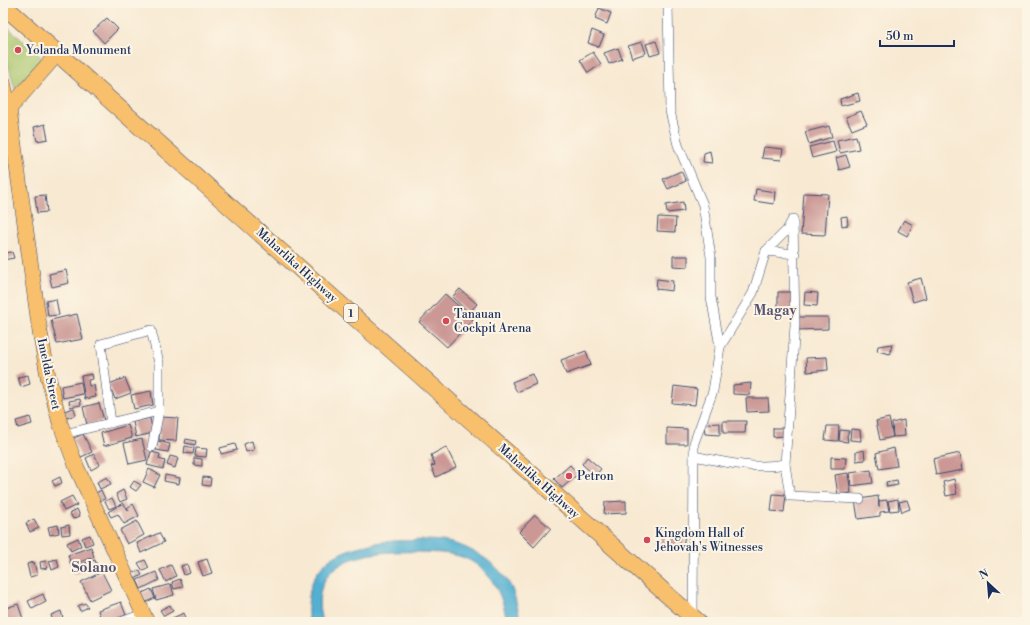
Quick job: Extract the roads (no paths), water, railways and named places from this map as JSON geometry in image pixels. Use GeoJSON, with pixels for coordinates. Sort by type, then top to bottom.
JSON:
{"type":"FeatureCollection","features":[{"type":"Feature","properties":{"kind":"highway","name":"Maharlika Highway"},"geometry":{"type":"LineString","coordinates":[[3,5],[695,620]]}},
{"type":"Feature","properties":{"kind":"main road"},"geometry":{"type":"LineString","coordinates":[[9,109],[58,53]]}},
{"type":"Feature","properties":{"kind":"main road","name":"Imelda Street"},"geometry":{"type":"LineString","coordinates":[[3,82],[9,109],[40,332],[48,376],[64,434],[77,468],[145,618]]}},
{"type":"Feature","properties":{"kind":"street"},"geometry":{"type":"LineString","coordinates":[[668,3],[670,111],[678,145],[703,205],[710,257],[711,297],[720,347],[713,391],[694,443],[695,620]]}},
{"type":"Feature","properties":{"kind":"street"},"geometry":{"type":"LineString","coordinates":[[720,347],[753,292],[766,251],[787,230],[793,218],[795,254],[795,325],[786,464],[790,496],[860,499]]}},
{"type":"Feature","properties":{"kind":"street"},"geometry":{"type":"LineString","coordinates":[[766,251],[795,254]]}},
{"type":"Feature","properties":{"kind":"street"},"geometry":{"type":"LineString","coordinates":[[111,423],[102,344],[151,330],[159,363],[159,411],[152,447]]}},
{"type":"Feature","properties":{"kind":"street"},"geometry":{"type":"LineString","coordinates":[[64,434],[159,411]]}},
{"type":"Feature","properties":{"kind":"street"},"geometry":{"type":"LineString","coordinates":[[694,456],[741,465],[773,466],[786,464]]}},
{"type":"Feature","properties":{"kind":"street"},"geometry":{"type":"LineString","coordinates":[[121,622],[145,618]]}},
{"type":"Feature","properties":{"kind":"water"},"geometry":{"type":"Polygon","coordinates":[[[441,541],[462,546],[482,557],[500,571],[507,580],[512,589],[521,622],[507,622],[498,590],[484,571],[477,565],[456,555],[401,552],[363,556],[346,562],[333,570],[323,583],[319,600],[322,622],[309,622],[308,602],[313,581],[320,569],[329,560],[340,553],[353,548],[380,542],[441,541]]]}},
{"type":"Feature","properties":{"kind":"place","name":"Yolanda Monument"},"geometry":{"type":"Point","coordinates":[18,50]}},
{"type":"Feature","properties":{"kind":"place","name":"Tanauan Cockpit Arena"},"geometry":{"type":"Point","coordinates":[446,321]}},
{"type":"Feature","properties":{"kind":"place","name":"Petron"},"geometry":{"type":"Point","coordinates":[569,476]}},
{"type":"Feature","properties":{"kind":"place","name":"Kingdom Hall of Jehovah's Witnesses"},"geometry":{"type":"Point","coordinates":[647,540]}},
{"type":"Feature","properties":{"kind":"district","name":"Magay"},"geometry":{"type":"Point","coordinates":[775,310]}},
{"type":"Feature","properties":{"kind":"district","name":"Solano"},"geometry":{"type":"Point","coordinates":[94,567]}}]}
